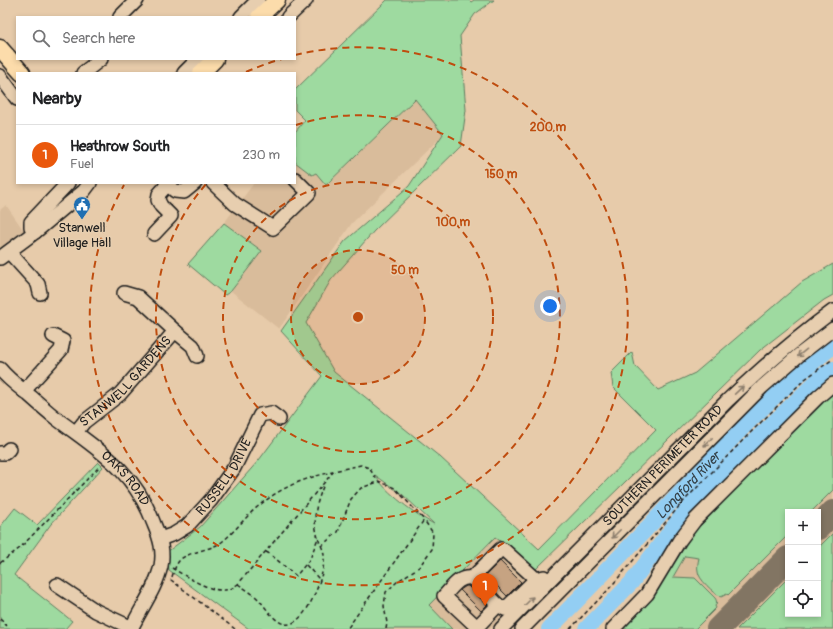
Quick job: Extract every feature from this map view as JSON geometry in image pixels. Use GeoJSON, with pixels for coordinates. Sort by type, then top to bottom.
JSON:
{"type":"FeatureCollection","features":[{"type":"Feature","properties":{"kind":"main road"},"geometry":{"type":"LineString","coordinates":[[260,16],[268,1]]}},
{"type":"Feature","properties":{"kind":"main road"},"geometry":{"type":"LineString","coordinates":[[0,48],[21,72]]}},
{"type":"Feature","properties":{"kind":"main road"},"geometry":{"type":"LineString","coordinates":[[202,72],[214,60]]}},
{"type":"Feature","properties":{"kind":"street"},"geometry":{"type":"LineString","coordinates":[[121,16],[137,0]]}},
{"type":"Feature","properties":{"kind":"street"},"geometry":{"type":"LineString","coordinates":[[289,16],[306,0]]}},
{"type":"Feature","properties":{"kind":"street"},"geometry":{"type":"LineString","coordinates":[[243,16],[268,1]]}},
{"type":"Feature","properties":{"kind":"street"},"geometry":{"type":"LineString","coordinates":[[84,72],[100,60]]}},
{"type":"Feature","properties":{"kind":"street"},"geometry":{"type":"LineString","coordinates":[[185,72],[197,60]]}},
{"type":"Feature","properties":{"kind":"street"},"geometry":{"type":"LineString","coordinates":[[0,76],[16,98]]}},
{"type":"Feature","properties":{"kind":"street"},"geometry":{"type":"LineString","coordinates":[[214,184],[235,204],[273,228],[309,192],[296,180]]}},
{"type":"Feature","properties":{"kind":"street"},"geometry":{"type":"LineString","coordinates":[[35,232],[31,227],[30,222],[67,184]]}},
{"type":"Feature","properties":{"kind":"street"},"geometry":{"type":"LineString","coordinates":[[40,293],[38,284],[4,255],[35,232],[84,191],[89,184]]}},
{"type":"Feature","properties":{"kind":"street"},"geometry":{"type":"LineString","coordinates":[[154,234],[171,216],[161,206],[158,200],[167,184],[175,191],[184,192],[194,184]]}},
{"type":"Feature","properties":{"kind":"street","name":"STANWELL GARDENS"},"geometry":{"type":"LineString","coordinates":[[124,293],[138,297],[193,346],[197,356]]}},
{"type":"Feature","properties":{"kind":"street","name":"SOUTHERN PERIMETER ROAD"},"geometry":{"type":"LineString","coordinates":[[501,629],[728,400],[776,356],[833,311]]}},
{"type":"Feature","properties":{"kind":"street","name":"SOUTHERN PERIMETER ROAD"},"geometry":{"type":"LineString","coordinates":[[522,629],[762,387],[799,355],[833,329]]}},
{"type":"Feature","properties":{"kind":"street","name":"STANWELL GARDENS"},"geometry":{"type":"LineString","coordinates":[[76,432],[84,422],[120,394],[175,331]]}},
{"type":"Feature","properties":{"kind":"street"},"geometry":{"type":"LineString","coordinates":[[24,391],[61,350],[62,341],[52,336]]}},
{"type":"Feature","properties":{"kind":"street","name":"OAKS ROAD"},"geometry":{"type":"LineString","coordinates":[[1,373],[109,458],[120,468],[138,490],[148,506],[160,539],[162,550],[161,565],[158,577],[152,590],[131,628]]}},
{"type":"Feature","properties":{"kind":"street"},"geometry":{"type":"LineString","coordinates":[[612,629],[647,594],[679,541],[695,520],[818,396],[833,384]]}},
{"type":"Feature","properties":{"kind":"street","name":"RUSSELL DRIVE"},"geometry":{"type":"LineString","coordinates":[[160,539],[174,534],[187,526],[211,500],[234,468],[260,415],[271,413],[279,419]]}},
{"type":"Feature","properties":{"kind":"street"},"geometry":{"type":"LineString","coordinates":[[472,578],[501,549],[536,579]]}},
{"type":"Feature","properties":{"kind":"street"},"geometry":{"type":"LineString","coordinates":[[498,605],[477,628],[444,596],[460,578],[472,578],[498,605],[505,609],[536,579],[546,577],[561,569]]}},
{"type":"Feature","properties":{"kind":"street"},"geometry":{"type":"LineString","coordinates":[[56,585],[96,611],[131,628]]}},
{"type":"Feature","properties":{"kind":"path"},"geometry":{"type":"LineString","coordinates":[[570,629],[608,590],[682,503],[749,434],[805,379],[833,359]]}},
{"type":"Feature","properties":{"kind":"path"},"geometry":{"type":"LineString","coordinates":[[0,563],[20,548],[109,458]]}},
{"type":"Feature","properties":{"kind":"path"},"geometry":{"type":"LineString","coordinates":[[235,629],[171,580],[178,561],[184,556],[211,548],[223,541],[270,496],[295,482],[361,464],[369,468],[378,481],[395,488],[424,520],[433,533],[432,549],[419,567],[398,581],[386,592],[384,606],[387,623],[386,629]]}},
{"type":"Feature","properties":{"kind":"path"},"geometry":{"type":"LineString","coordinates":[[161,565],[170,567],[208,588],[231,589],[238,584],[334,471]]}},
{"type":"Feature","properties":{"kind":"path"},"geometry":{"type":"LineString","coordinates":[[238,584],[259,600],[278,621],[286,624],[296,622],[306,612],[319,587],[324,555],[314,525],[317,504],[325,481]]}},
{"type":"Feature","properties":{"kind":"path"},"geometry":{"type":"LineString","coordinates":[[321,546],[338,532],[352,499],[361,488],[378,481]]}},
{"type":"Feature","properties":{"kind":"path"},"geometry":{"type":"LineString","coordinates":[[347,629],[424,520]]}},
{"type":"Feature","properties":{"kind":"path"},"geometry":{"type":"LineString","coordinates":[[261,556],[266,552],[270,554],[296,576],[310,559],[318,538]]}},
{"type":"Feature","properties":{"kind":"path"},"geometry":{"type":"LineString","coordinates":[[306,565],[320,580]]}},
{"type":"Feature","properties":{"kind":"path"},"geometry":{"type":"LineString","coordinates":[[0,619],[8,626]]}},
{"type":"Feature","properties":{"kind":"shaded area"},"geometry":{"type":"Polygon","coordinates":[[[415,99],[444,134],[352,223],[279,329],[231,291],[262,251],[224,223],[253,184],[296,184],[296,163],[312,175],[316,173],[326,185],[415,99]]]}},
{"type":"Feature","properties":{"kind":"shaded area"},"geometry":{"type":"Polygon","coordinates":[[[6,205],[24,231],[0,249],[0,210],[6,205]]]}},
{"type":"Feature","properties":{"kind":"shaded area"},"geometry":{"type":"Polygon","coordinates":[[[833,402],[833,629],[628,629],[667,580],[685,547],[833,402]]]}},
{"type":"Feature","properties":{"kind":"shaded area"},"geometry":{"type":"Polygon","coordinates":[[[496,537],[540,573],[509,611],[490,629],[452,629],[429,605],[496,537]]]}},
{"type":"Feature","properties":{"kind":"green space"},"geometry":{"type":"Polygon","coordinates":[[[387,0],[469,0],[471,2],[474,0],[494,0],[475,14],[460,36],[466,110],[461,146],[374,231],[331,280],[306,323],[334,372],[440,457],[539,549],[656,430],[613,387],[611,373],[632,352],[635,366],[658,390],[695,373],[802,282],[833,264],[833,295],[824,300],[760,350],[536,569],[495,537],[429,605],[452,629],[249,629],[169,570],[167,552],[200,527],[259,460],[322,376],[281,331],[345,241],[409,186],[443,134],[415,99],[326,185],[316,173],[312,175],[296,163],[296,131],[305,120],[296,111],[296,89],[387,0]],[[375,475],[393,496],[434,524],[403,495],[375,475]]]}},
{"type":"Feature","properties":{"kind":"green space"},"geometry":{"type":"Polygon","coordinates":[[[224,223],[262,251],[231,291],[225,295],[188,264],[224,223]]]}},
{"type":"Feature","properties":{"kind":"green space"},"geometry":{"type":"Polygon","coordinates":[[[833,394],[833,490],[814,509],[785,509],[785,538],[728,595],[727,594],[721,597],[703,582],[698,571],[699,558],[685,556],[673,577],[695,578],[715,598],[716,601],[716,608],[695,629],[623,629],[648,603],[695,531],[820,403],[833,394]]]}},
{"type":"Feature","properties":{"kind":"green space"},"geometry":{"type":"Polygon","coordinates":[[[98,462],[103,467],[51,524],[14,575],[72,621],[65,629],[0,629],[0,527],[15,508],[37,525],[98,462]]]}},
{"type":"Feature","properties":{"kind":"green space"},"geometry":{"type":"Polygon","coordinates":[[[833,533],[833,629],[737,629],[785,581],[785,617],[821,617],[821,545],[833,533]]]}},
{"type":"Feature","properties":{"kind":"building"},"geometry":{"type":"Polygon","coordinates":[[[500,561],[521,582],[507,596],[486,575],[500,561]]]}},
{"type":"Feature","properties":{"kind":"building"},"geometry":{"type":"Polygon","coordinates":[[[468,586],[487,605],[481,611],[460,590],[468,586]]]}},
{"type":"Feature","properties":{"kind":"waterway","name":"Longford River"},"geometry":{"type":"LineString","coordinates":[[549,629],[746,424],[810,364],[833,346]]}},
{"type":"Feature","properties":{"kind":"waterway"},"geometry":{"type":"LineString","coordinates":[[586,629],[631,583],[704,489],[821,377],[833,369]]}},
{"type":"Feature","properties":{"kind":"taxiway"},"geometry":{"type":"LineString","coordinates":[[821,525],[833,512]]}},
{"type":"Feature","properties":{"kind":"taxiway"},"geometry":{"type":"LineString","coordinates":[[718,629],[785,561]]}},
{"type":"Feature","properties":{"kind":"place","name":"Stanwell Village Hall"},"geometry":{"type":"Point","coordinates":[82,220]}},
{"type":"Feature","properties":{"kind":"place","name":"Heathrow South"},"geometry":{"type":"Point","coordinates":[485,606]}}]}
